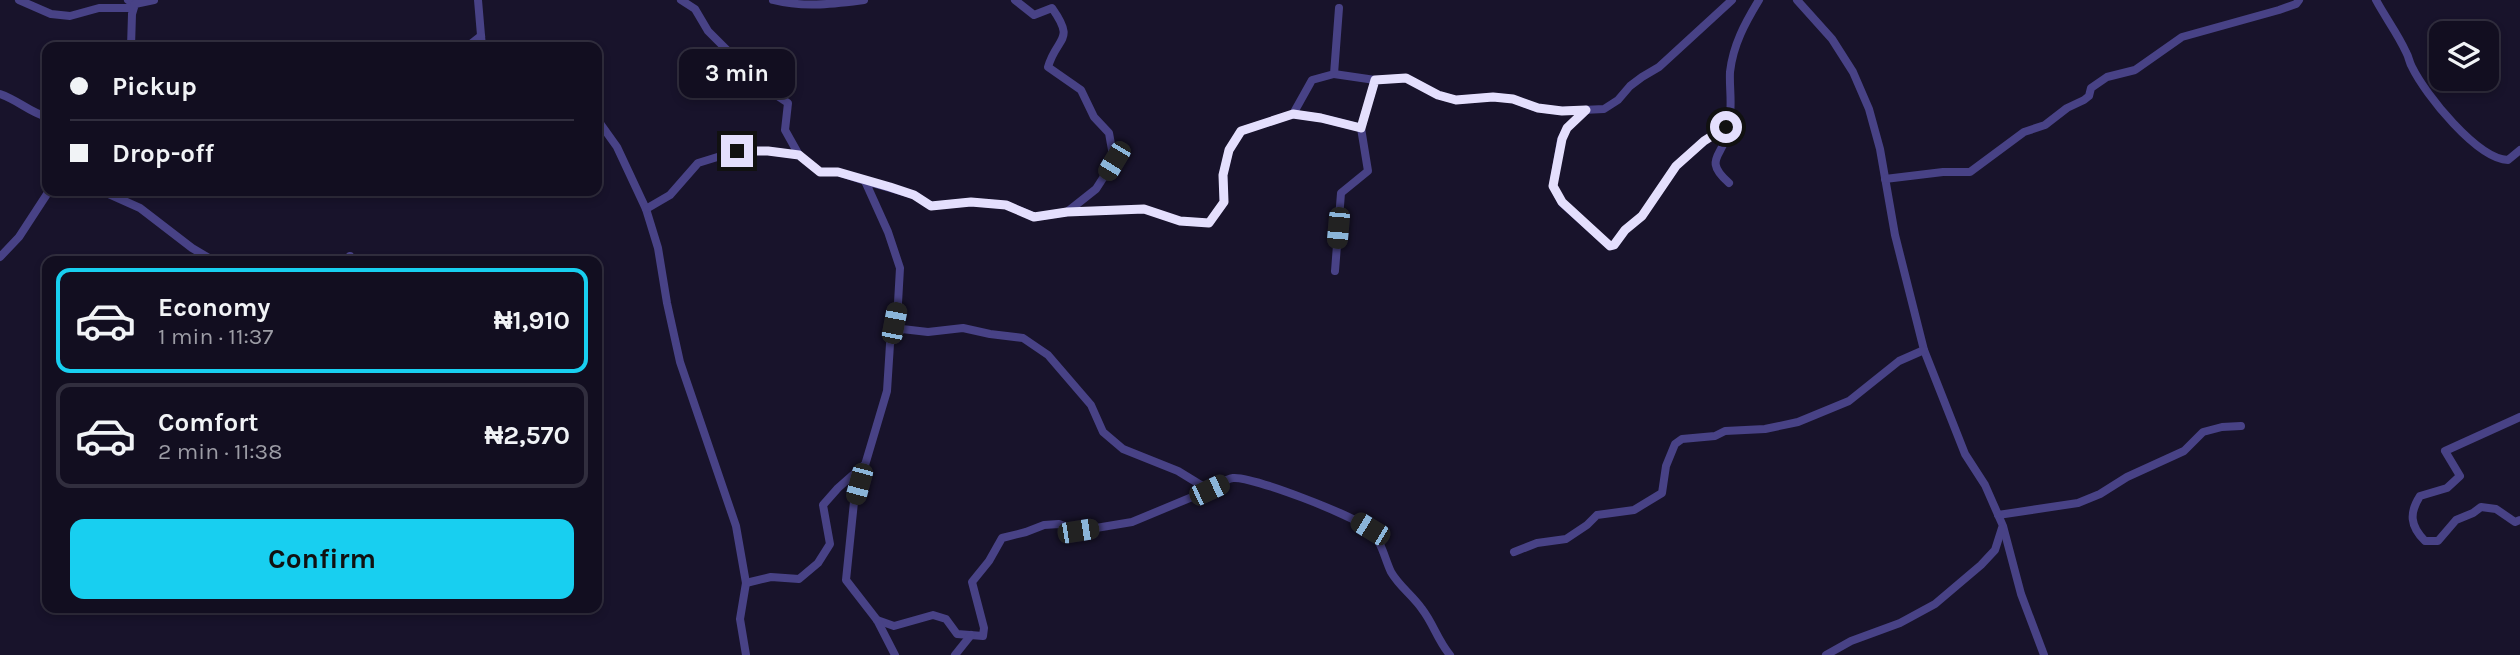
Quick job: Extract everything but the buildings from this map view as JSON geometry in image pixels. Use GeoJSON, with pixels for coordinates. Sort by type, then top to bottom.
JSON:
{"type":"FeatureCollection","features":[{"type":"Feature","properties":{"kind":"street"},"geometry":{"type":"LineString","coordinates":[[19,0],[51,14],[70,16],[99,8],[129,8],[132,2]]}},
{"type":"Feature","properties":{"kind":"street"},"geometry":{"type":"LineString","coordinates":[[132,2],[154,0]]}},
{"type":"Feature","properties":{"kind":"street"},"geometry":{"type":"LineString","coordinates":[[478,0],[482,42]]}},
{"type":"Feature","properties":{"kind":"street"},"geometry":{"type":"LineString","coordinates":[[681,0],[695,9],[708,31],[734,57],[756,93],[776,95],[788,103],[785,130],[799,155],[820,172],[838,172],[914,195],[931,206],[971,202],[1006,205],[1034,217],[1067,212],[1144,209],[1180,221],[1209,223],[1224,202],[1223,175],[1229,150],[1241,131],[1293,114],[1361,128]]}},
{"type":"Feature","properties":{"kind":"street"},"geometry":{"type":"LineString","coordinates":[[773,0],[794,6],[864,0]]}},
{"type":"Feature","properties":{"kind":"street"},"geometry":{"type":"LineString","coordinates":[[1015,0],[1034,15],[1052,8],[1064,25],[1063,40],[1051,57],[1048,67],[1081,90],[1094,117],[1109,133],[1114,161],[1096,189],[1067,212]]}},
{"type":"Feature","properties":{"kind":"street"},"geometry":{"type":"LineString","coordinates":[[1293,114],[1312,80],[1335,74],[1375,80],[1406,78],[1438,95],[1456,100],[1493,97],[1562,111],[1604,109],[1618,100],[1630,86],[1660,67],[1732,0]]}},
{"type":"Feature","properties":{"kind":"street"},"geometry":{"type":"LineString","coordinates":[[1729,183],[1715,169],[1715,163],[1726,140],[1726,127],[1731,112],[1729,96],[1735,44],[1759,0]]}},
{"type":"Feature","properties":{"kind":"street"},"geometry":{"type":"LineString","coordinates":[[1797,0],[1832,39],[1853,72],[1869,109],[1895,235],[1924,350],[1965,454],[1985,485],[2003,526],[2021,594],[2044,655]]}},
{"type":"Feature","properties":{"kind":"street"},"geometry":{"type":"LineString","coordinates":[[1885,179],[1943,172],[1970,172],[2024,132],[2045,125],[2067,108],[2084,100],[2089,96],[2091,88],[2107,77],[2134,70],[2182,37],[2279,10],[2296,4],[2299,0]]}},
{"type":"Feature","properties":{"kind":"street"},"geometry":{"type":"LineString","coordinates":[[2376,0],[2412,67],[2429,92],[2467,136],[2483,151],[2499,160],[2508,160],[2520,150]]}},
{"type":"Feature","properties":{"kind":"street"},"geometry":{"type":"LineString","coordinates":[[131,42],[132,2]]}},
{"type":"Feature","properties":{"kind":"street"},"geometry":{"type":"LineString","coordinates":[[1335,74],[1339,8]]}},
{"type":"Feature","properties":{"kind":"street"},"geometry":{"type":"LineString","coordinates":[[473,42],[481,36]]}},
{"type":"Feature","properties":{"kind":"street"},"geometry":{"type":"LineString","coordinates":[[1335,271],[1341,193],[1368,171],[1361,128],[1375,80]]}},
{"type":"Feature","properties":{"kind":"street"},"geometry":{"type":"LineString","coordinates":[[0,94],[16,99],[33,113],[42,116]]}},
{"type":"Feature","properties":{"kind":"street"},"geometry":{"type":"LineString","coordinates":[[1586,110],[1567,128],[1562,139],[1553,186],[1562,202],[1610,246],[1642,216],[1676,166],[1704,141],[1726,127]]}},
{"type":"Feature","properties":{"kind":"street"},"geometry":{"type":"LineString","coordinates":[[602,126],[617,147],[646,209],[658,248],[680,362],[736,526],[746,583],[740,619],[746,655]]}},
{"type":"Feature","properties":{"kind":"street"},"geometry":{"type":"LineString","coordinates":[[646,209],[670,195],[698,163],[737,151],[799,155]]}},
{"type":"Feature","properties":{"kind":"street"},"geometry":{"type":"LineString","coordinates":[[865,181],[888,232],[900,268],[887,391],[854,502],[846,580],[877,620],[895,655]]}},
{"type":"Feature","properties":{"kind":"street"},"geometry":{"type":"LineString","coordinates":[[0,257],[19,237],[46,196]]}},
{"type":"Feature","properties":{"kind":"street"},"geometry":{"type":"LineString","coordinates":[[113,196],[140,208],[207,256]]}},
{"type":"Feature","properties":{"kind":"street"},"geometry":{"type":"LineString","coordinates":[[890,344],[902,329],[928,332],[963,328],[1023,338],[1048,355],[1091,405],[1103,432],[1123,449],[1178,471],[1209,490]]}},
{"type":"Feature","properties":{"kind":"street"},"geometry":{"type":"LineString","coordinates":[[1514,552],[1537,543],[1566,539],[1597,515],[1633,510],[1662,493],[1666,467],[1675,444],[1682,439],[1715,436],[1725,430],[1765,429],[1798,422],[1849,401],[1899,361],[1924,350]]}},
{"type":"Feature","properties":{"kind":"street"},"geometry":{"type":"LineString","coordinates":[[2520,417],[2445,451],[2460,476],[2447,488],[2420,496],[2412,507],[2416,532],[2425,541],[2438,541],[2456,520],[2481,507],[2496,509],[2515,522],[2520,520]]}},
{"type":"Feature","properties":{"kind":"street"},"geometry":{"type":"LineString","coordinates":[[1998,516],[2078,503],[2184,451],[2203,432],[2241,426]]}},
{"type":"Feature","properties":{"kind":"street"},"geometry":{"type":"LineString","coordinates":[[746,583],[771,577],[799,579],[818,563],[830,544],[823,505],[863,466]]}},
{"type":"Feature","properties":{"kind":"street"},"geometry":{"type":"LineString","coordinates":[[877,620],[894,626],[933,615],[946,619],[957,634],[983,636],[984,628],[972,582],[989,561],[1002,538],[1044,525],[1059,524],[1078,531],[1132,522],[1233,478],[1289,492],[1370,529],[1385,551],[1391,571],[1424,611],[1431,627],[1450,655]]}},
{"type":"Feature","properties":{"kind":"street"},"geometry":{"type":"LineString","coordinates":[[1826,655],[1851,641],[1900,623],[1935,604],[1995,550],[2003,526]]}},
{"type":"Feature","properties":{"kind":"street"},"geometry":{"type":"LineString","coordinates":[[955,655],[971,635]]}},
{"type":"Feature","properties":{"kind":"route"},"geometry":{"type":"LineString","coordinates":[[737,151],[799,155],[820,172],[838,172],[890,187],[914,195],[931,206],[971,202],[1006,205],[1034,217],[1067,212],[1144,209],[1180,221],[1209,223],[1224,202],[1223,175],[1229,150],[1241,131],[1293,114],[1361,128],[1375,80],[1406,78],[1438,95],[1456,100],[1493,97],[1513,99],[1538,108],[1586,110],[1567,128],[1562,139],[1553,186],[1562,202],[1610,246],[1642,216],[1676,166],[1704,141],[1726,127]]}}]}
